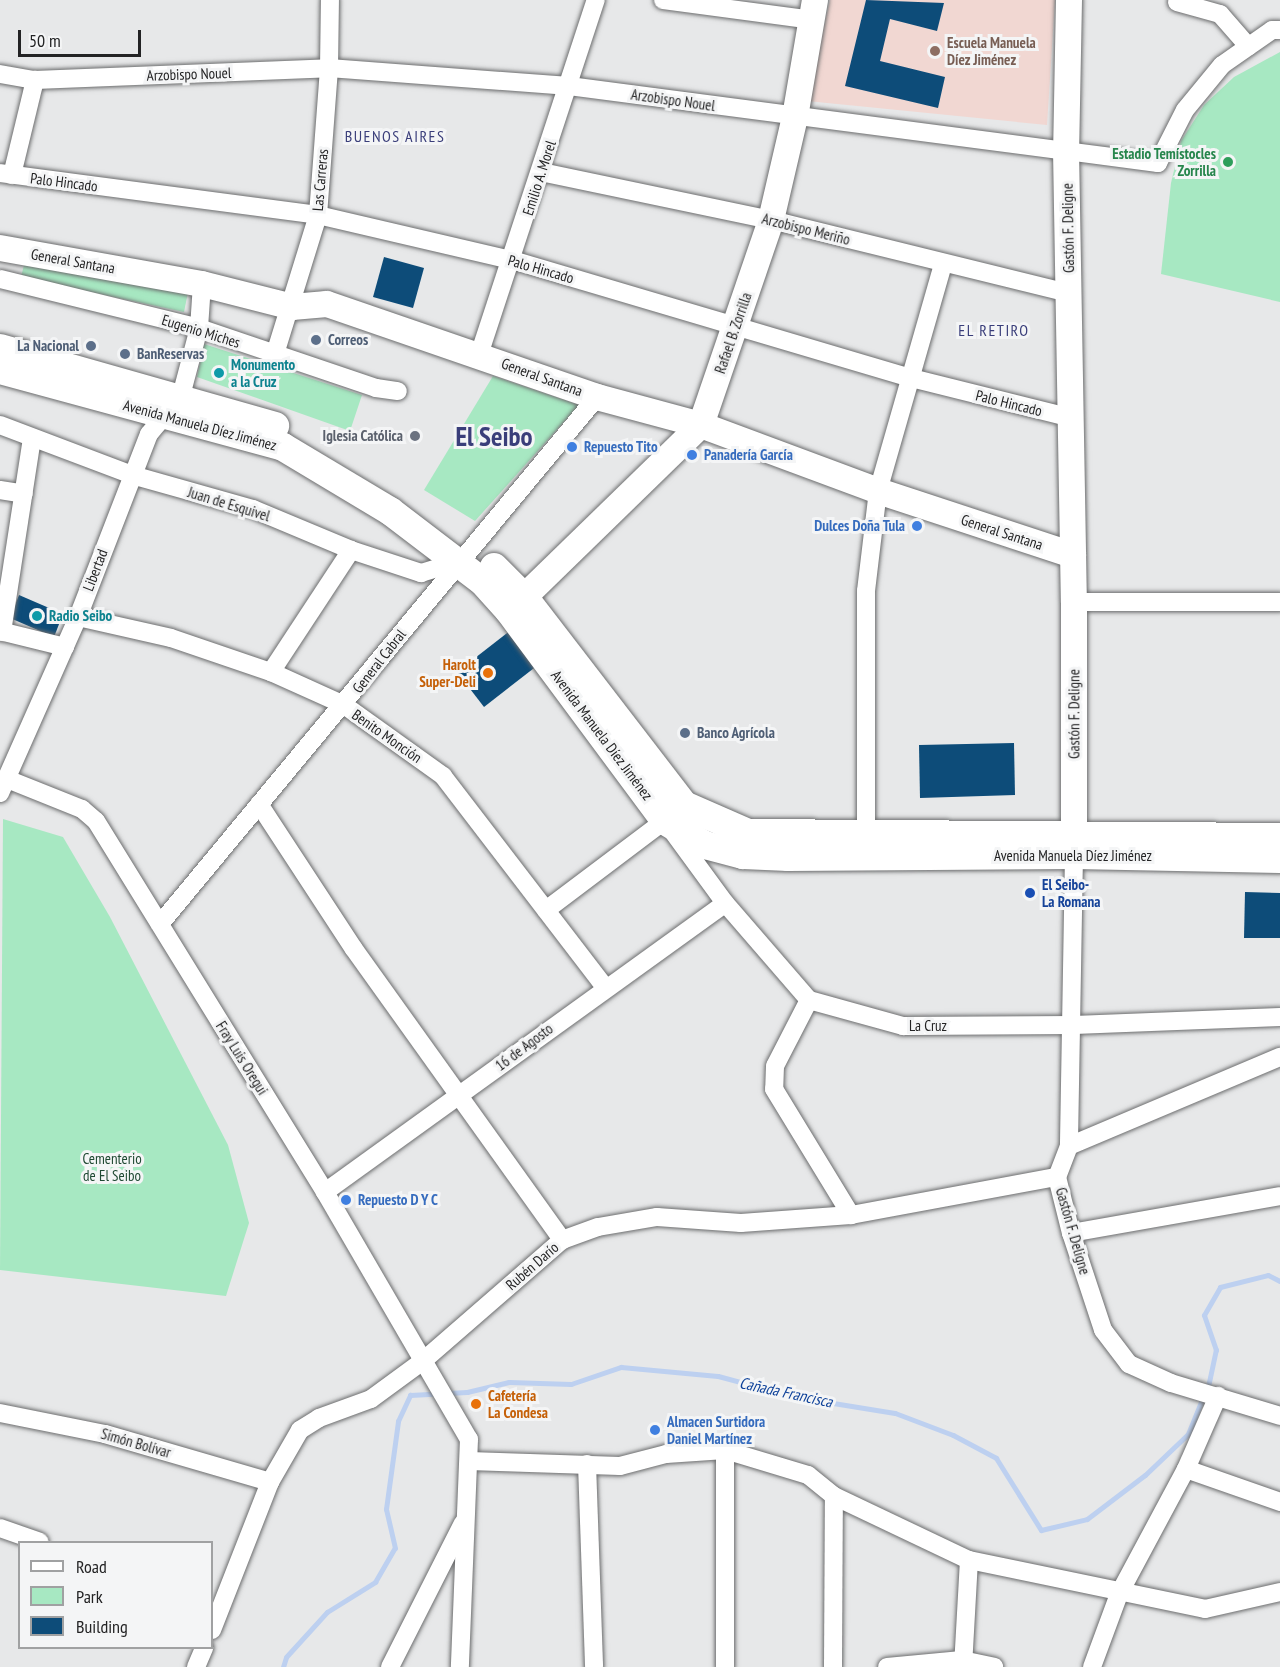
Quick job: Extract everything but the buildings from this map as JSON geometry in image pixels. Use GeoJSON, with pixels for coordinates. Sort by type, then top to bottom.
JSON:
{"type":"FeatureCollection","features":[{"type":"Feature","properties":{"kind":"main road","name":"Avenida Manuela Díez Jiménez"},"geometry":{"type":"LineString","coordinates":[[0,348],[172,406]]}},
{"type":"Feature","properties":{"kind":"main road","name":"Avenida Manuela Díez Jiménez"},"geometry":{"type":"LineString","coordinates":[[0,370],[291,431],[344,459],[464,555],[524,597],[675,813],[748,833],[1073,845],[1280,859]]}},
{"type":"Feature","properties":{"kind":"main road","name":"Avenida Manuela Díez Jiménez"},"geometry":{"type":"LineString","coordinates":[[464,555],[675,813],[705,845],[743,855],[1280,837]]}},
{"type":"Feature","properties":{"kind":"street","name":"Las Carreras"},"geometry":{"type":"LineString","coordinates":[[275,354],[292,307],[318,215],[329,68],[330,0]]}},
{"type":"Feature","properties":{"kind":"street","name":"Emilio A. Morel"},"geometry":{"type":"LineString","coordinates":[[479,354],[512,260],[596,0]]}},
{"type":"Feature","properties":{"kind":"street"},"geometry":{"type":"LineString","coordinates":[[663,0],[813,10]]}},
{"type":"Feature","properties":{"kind":"street","name":"Gastón F. Deligne"},"geometry":{"type":"LineString","coordinates":[[1069,0],[1066,150],[1074,602],[1074,1025],[1069,1146],[1057,1177],[1071,1233],[1103,1329],[1129,1364],[1171,1383],[1218,1396]]}},
{"type":"Feature","properties":{"kind":"street"},"geometry":{"type":"LineString","coordinates":[[1177,2],[1220,14],[1248,46]]}},
{"type":"Feature","properties":{"kind":"street","name":"Rafael B. Zorrilla"},"geometry":{"type":"LineString","coordinates":[[524,597],[701,425],[771,220],[795,117],[813,10]]}},
{"type":"Feature","properties":{"kind":"street","name":"Arzobispo Nouel"},"geometry":{"type":"LineString","coordinates":[[0,74],[35,80],[329,68],[569,86],[1158,163],[1185,110],[1222,65],[1272,30],[1280,30]]}},
{"type":"Feature","properties":{"kind":"street"},"geometry":{"type":"LineString","coordinates":[[6,174],[35,80]]}},
{"type":"Feature","properties":{"kind":"street","name":"Arzobispo Meriño"},"geometry":{"type":"LineString","coordinates":[[541,172],[771,220],[943,264],[1069,292]]}},
{"type":"Feature","properties":{"kind":"street","name":"Palo Hincado"},"geometry":{"type":"LineString","coordinates":[[6,174],[318,215],[512,260],[911,378],[1071,418]]}},
{"type":"Feature","properties":{"kind":"street","name":"General Santana"},"geometry":{"type":"LineString","coordinates":[[0,248],[202,284],[292,307],[327,304],[479,354],[597,397],[701,425],[878,490],[1073,555]]}},
{"type":"Feature","properties":{"kind":"street"},"geometry":{"type":"LineString","coordinates":[[866,836],[866,591],[878,490],[943,264]]}},
{"type":"Feature","properties":{"kind":"street","name":"Eugenio Miches"},"geometry":{"type":"LineString","coordinates":[[0,279],[199,328],[376,388],[398,391]]}},
{"type":"Feature","properties":{"kind":"street","name":"Libertad"},"geometry":{"type":"LineString","coordinates":[[3,786],[78,617],[149,434],[172,406],[199,328],[202,284]]}},
{"type":"Feature","properties":{"kind":"street","name":"General Cabral"},"geometry":{"type":"LineString","coordinates":[[160,924],[344,705],[464,555],[597,397]]}},
{"type":"Feature","properties":{"kind":"street","name":"Juan de Esquivel"},"geometry":{"type":"LineString","coordinates":[[0,425],[132,475],[253,509],[351,550],[421,573],[464,555]]}},
{"type":"Feature","properties":{"kind":"street"},"geometry":{"type":"LineString","coordinates":[[32,438],[1,631],[65,647]]}},
{"type":"Feature","properties":{"kind":"street"},"geometry":{"type":"LineString","coordinates":[[0,490],[24,494]]}},
{"type":"Feature","properties":{"kind":"street"},"geometry":{"type":"LineString","coordinates":[[271,672],[351,550]]}},
{"type":"Feature","properties":{"kind":"street"},"geometry":{"type":"LineString","coordinates":[[1074,602],[1280,602]]}},
{"type":"Feature","properties":{"kind":"street","name":"Benito Monción"},"geometry":{"type":"LineString","coordinates":[[78,617],[171,638],[271,672],[344,705],[443,776],[605,987]]}},
{"type":"Feature","properties":{"kind":"street","name":"Fray Luis Oregui"},"geometry":{"type":"LineString","coordinates":[[3,786],[82,809],[96,820],[325,1192],[437,1380],[469,1439],[469,1461]]}},
{"type":"Feature","properties":{"kind":"street"},"geometry":{"type":"LineString","coordinates":[[259,804],[458,1097],[562,1240]]}},
{"type":"Feature","properties":{"kind":"street"},"geometry":{"type":"LineString","coordinates":[[546,910],[675,813],[725,903],[809,1000],[775,1066],[774,1089],[851,1215]]}},
{"type":"Feature","properties":{"kind":"street","name":"16 de Agosto"},"geometry":{"type":"LineString","coordinates":[[325,1192],[458,1097],[605,987],[725,903]]}},
{"type":"Feature","properties":{"kind":"street","name":"La Cruz"},"geometry":{"type":"LineString","coordinates":[[809,1000],[903,1026],[1074,1025],[1280,1017]]}},
{"type":"Feature","properties":{"kind":"street"},"geometry":{"type":"LineString","coordinates":[[1069,1146],[1280,1057]]}},
{"type":"Feature","properties":{"kind":"street","name":"Rubén Darío"},"geometry":{"type":"LineString","coordinates":[[213,1624],[216,1606],[270,1482],[300,1430],[319,1418],[370,1399],[424,1360],[562,1240],[598,1227],[657,1217],[741,1223],[851,1215],[1057,1177]]}},
{"type":"Feature","properties":{"kind":"street"},"geometry":{"type":"LineString","coordinates":[[1071,1233],[1280,1196]]}},
{"type":"Feature","properties":{"kind":"street"},"geometry":{"type":"LineString","coordinates":[[1092,1667],[1119,1594],[1186,1469],[1218,1396],[1280,1416]]}},
{"type":"Feature","properties":{"kind":"street","name":"Simón Bolívar"},"geometry":{"type":"LineString","coordinates":[[0,1413],[105,1434],[270,1482]]}},
{"type":"Feature","properties":{"kind":"street"},"geometry":{"type":"LineString","coordinates":[[725,1450],[725,1667]]}},
{"type":"Feature","properties":{"kind":"street"},"geometry":{"type":"LineString","coordinates":[[460,1667],[469,1461],[620,1466],[666,1454],[725,1450],[808,1475],[834,1496],[969,1560],[1119,1594],[1205,1609],[1280,1592]]}},
{"type":"Feature","properties":{"kind":"street"},"geometry":{"type":"LineString","coordinates":[[587,1464],[594,1667]]}},
{"type":"Feature","properties":{"kind":"street"},"geometry":{"type":"LineString","coordinates":[[1186,1469],[1280,1502]]}},
{"type":"Feature","properties":{"kind":"street"},"geometry":{"type":"LineString","coordinates":[[833,1667],[834,1496]]}},
{"type":"Feature","properties":{"kind":"street"},"geometry":{"type":"LineString","coordinates":[[390,1667],[467,1516]]}},
{"type":"Feature","properties":{"kind":"street"},"geometry":{"type":"LineString","coordinates":[[0,1528],[37,1541]]}},
{"type":"Feature","properties":{"kind":"street"},"geometry":{"type":"LineString","coordinates":[[963,1664],[969,1560]]}},
{"type":"Feature","properties":{"kind":"street"},"geometry":{"type":"LineString","coordinates":[[196,1667],[203,1649]]}},
{"type":"Feature","properties":{"kind":"street"},"geometry":{"type":"LineString","coordinates":[[887,1667],[963,1664],[994,1667]]}},
{"type":"Feature","properties":{"kind":"shaded area","name":"Escuela Manuela Díez Jiménez"},"geometry":{"type":"Polygon","coordinates":[[[830,0],[1055,0],[1047,125],[807,101],[830,0]]]}},
{"type":"Feature","properties":{"kind":"green space","name":"Estadio Temístocles Zorrilla"},"geometry":{"type":"Polygon","coordinates":[[[1280,52],[1280,302],[1161,274],[1171,183],[1181,141],[1204,105],[1234,77],[1280,52]]]}},
{"type":"Feature","properties":{"kind":"green space"},"geometry":{"type":"Polygon","coordinates":[[[26,257],[188,292],[184,312],[21,277],[26,257]]]}},
{"type":"Feature","properties":{"kind":"green space"},"geometry":{"type":"Polygon","coordinates":[[[204,344],[362,395],[350,431],[197,377],[204,344]]]}},
{"type":"Feature","properties":{"kind":"green space"},"geometry":{"type":"Polygon","coordinates":[[[493,376],[579,405],[475,521],[424,490],[493,376]]]}},
{"type":"Feature","properties":{"kind":"green space","name":"Cementerio de El Seibo"},"geometry":{"type":"Polygon","coordinates":[[[3,819],[63,837],[110,917],[228,1145],[249,1223],[226,1296],[0,1270],[3,819]]]}},
{"type":"Feature","properties":{"kind":"waterway","name":"Cañada Francisca"},"geometry":{"type":"LineString","coordinates":[[283,1667],[286,1657],[327,1612],[375,1582],[395,1548],[386,1509],[398,1421],[410,1395],[467,1392],[509,1382],[571,1384],[621,1367],[718,1376],[796,1397],[895,1413],[953,1435],[996,1458],[1041,1530],[1087,1519],[1145,1475],[1188,1434],[1209,1382],[1216,1350],[1204,1315],[1220,1287],[1268,1275],[1280,1281]]}},
{"type":"Feature","properties":{"kind":"place","name":"Escuela Manuela Díez Jiménez"},"geometry":{"type":"Point","coordinates":[935,51]}},
{"type":"Feature","properties":{"kind":"place","name":"Estadio Temístocles Zorrilla"},"geometry":{"type":"Point","coordinates":[1228,162]}},
{"type":"Feature","properties":{"kind":"place","name":"Correos"},"geometry":{"type":"Point","coordinates":[316,340]}},
{"type":"Feature","properties":{"kind":"place","name":"La Nacional"},"geometry":{"type":"Point","coordinates":[91,346]}},
{"type":"Feature","properties":{"kind":"place","name":"BanReservas"},"geometry":{"type":"Point","coordinates":[125,354]}},
{"type":"Feature","properties":{"kind":"place","name":"Monumento a la Cruz"},"geometry":{"type":"Point","coordinates":[219,373]}},
{"type":"Feature","properties":{"kind":"place","name":"Iglesia Católica"},"geometry":{"type":"Point","coordinates":[415,436]}},
{"type":"Feature","properties":{"kind":"place","name":"Repuesto Tito"},"geometry":{"type":"Point","coordinates":[572,447]}},
{"type":"Feature","properties":{"kind":"place","name":"Panadería García"},"geometry":{"type":"Point","coordinates":[692,455]}},
{"type":"Feature","properties":{"kind":"place","name":"Dulces Doña Tula"},"geometry":{"type":"Point","coordinates":[917,526]}},
{"type":"Feature","properties":{"kind":"place","name":"Radio Seibo"},"geometry":{"type":"Point","coordinates":[37,616]}},
{"type":"Feature","properties":{"kind":"place","name":"Harolt Super-Deli"},"geometry":{"type":"Point","coordinates":[488,673]}},
{"type":"Feature","properties":{"kind":"place","name":"Banco Agrícola"},"geometry":{"type":"Point","coordinates":[685,733]}},
{"type":"Feature","properties":{"kind":"place","name":"El Seibo- La Romana"},"geometry":{"type":"Point","coordinates":[1030,893]}},
{"type":"Feature","properties":{"kind":"place","name":"Repuesto D Y C"},"geometry":{"type":"Point","coordinates":[346,1200]}},
{"type":"Feature","properties":{"kind":"place","name":"Cafetería La Condesa"},"geometry":{"type":"Point","coordinates":[476,1404]}},
{"type":"Feature","properties":{"kind":"place","name":"Almacen Surtidora Daniel Martínez"},"geometry":{"type":"Point","coordinates":[655,1430]}},
{"type":"Feature","properties":{"kind":"district","name":"BUENOS AIRES"},"geometry":{"type":"Point","coordinates":[395,136]}},
{"type":"Feature","properties":{"kind":"district","name":"EL RETIRO"},"geometry":{"type":"Point","coordinates":[994,330]}},
{"type":"Feature","properties":{"kind":"district","name":"El Seibo"},"geometry":{"type":"Point","coordinates":[494,437]}}]}
